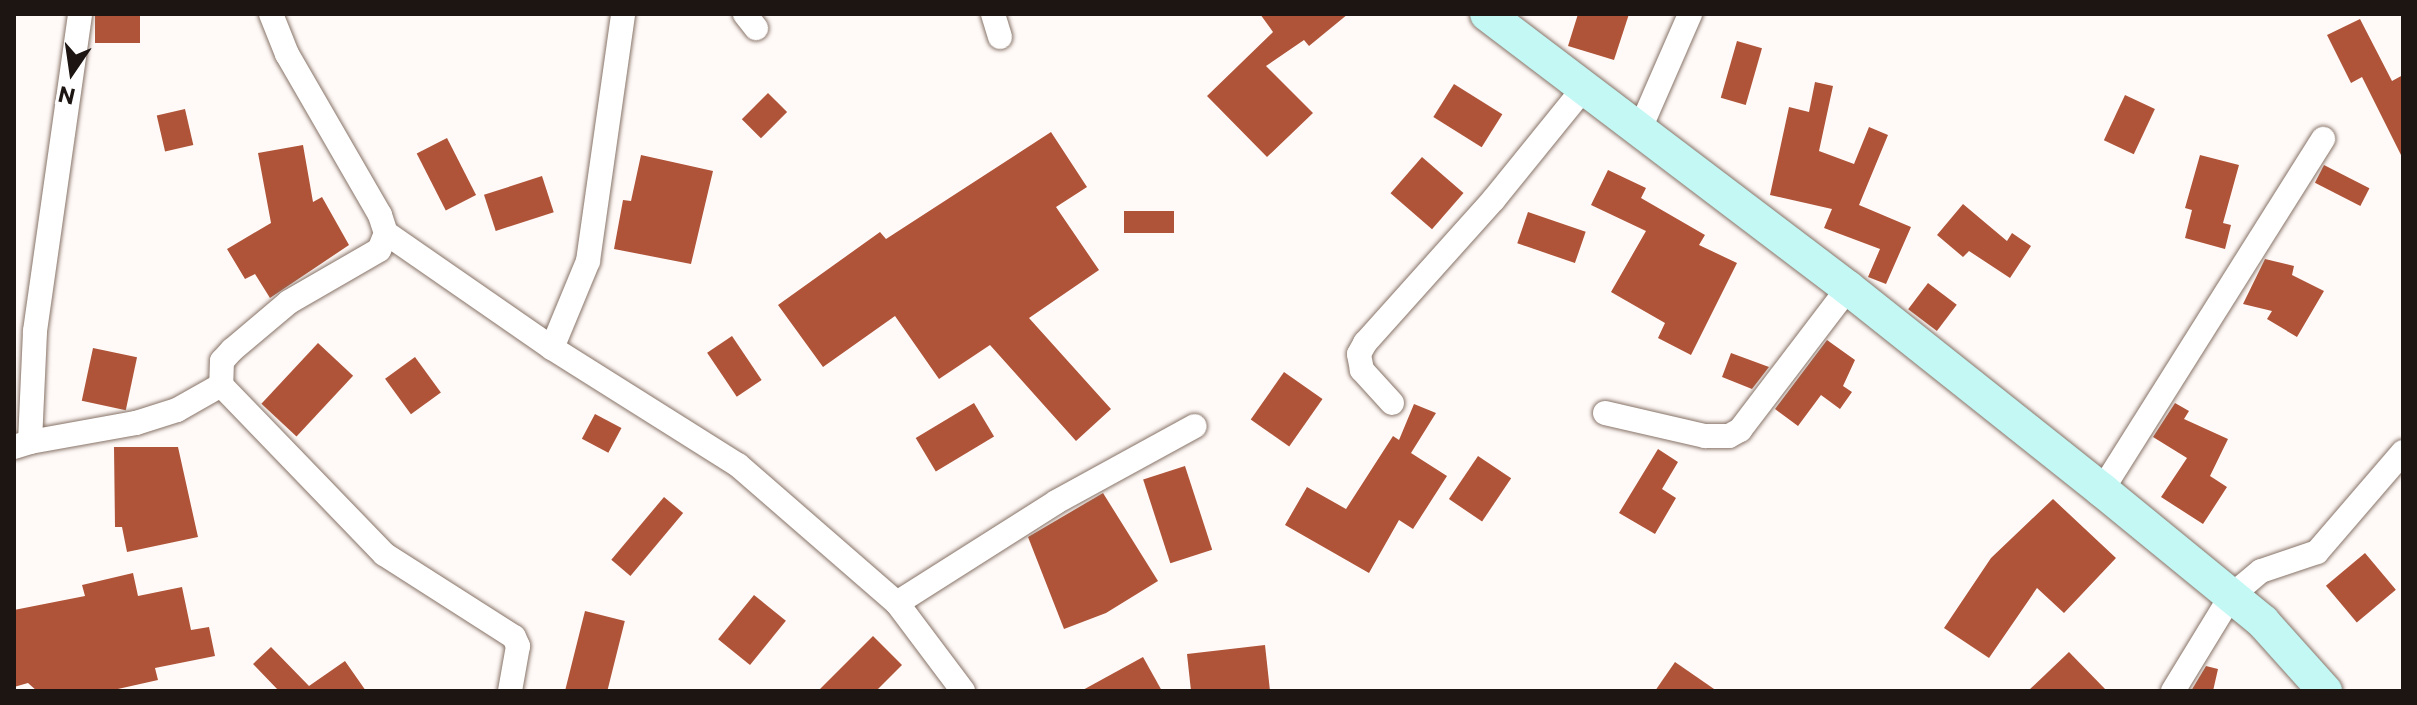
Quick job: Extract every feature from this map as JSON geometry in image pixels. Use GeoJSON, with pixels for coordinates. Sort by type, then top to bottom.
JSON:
{"type":"FeatureCollection","features":[{"type":"Feature","properties":{"kind":"street"},"geometry":{"type":"LineString","coordinates":[[80,14],[22,444],[136,423],[177,410],[221,385]]}},
{"type":"Feature","properties":{"kind":"street"},"geometry":{"type":"LineString","coordinates":[[271,14],[287,54],[380,215],[386,233],[552,348],[738,465],[897,603],[963,691]]}},
{"type":"Feature","properties":{"kind":"street"},"geometry":{"type":"LineString","coordinates":[[552,348],[588,261],[623,14]]}},
{"type":"Feature","properties":{"kind":"street"},"geometry":{"type":"LineString","coordinates":[[1487,14],[1848,288],[2102,490],[2263,622],[2325,691]]}},
{"type":"Feature","properties":{"kind":"street"},"geometry":{"type":"LineString","coordinates":[[1639,131],[1690,14]]}},
{"type":"Feature","properties":{"kind":"street"},"geometry":{"type":"LineString","coordinates":[[1392,403],[1362,370],[1359,354],[1365,343],[1494,199],[1583,89]]}},
{"type":"Feature","properties":{"kind":"street"},"geometry":{"type":"LineString","coordinates":[[2102,490],[2323,139]]}},
{"type":"Feature","properties":{"kind":"street"},"geometry":{"type":"LineString","coordinates":[[386,233],[379,250],[289,302],[232,350],[222,361],[221,385],[384,554],[514,637],[518,646],[510,691]]}},
{"type":"Feature","properties":{"kind":"street"},"geometry":{"type":"LineString","coordinates":[[1605,413],[1705,436],[1729,436],[1740,430],[1848,288]]}},
{"type":"Feature","properties":{"kind":"street"},"geometry":{"type":"LineString","coordinates":[[897,603],[1056,502],[1195,426]]}},
{"type":"Feature","properties":{"kind":"street"},"geometry":{"type":"LineString","coordinates":[[2173,691],[2231,596],[2261,571],[2317,552],[2403,452]]}},
{"type":"Feature","properties":{"kind":"building"},"geometry":{"type":"Polygon","coordinates":[[[95,14],[140,14],[140,43],[95,43],[95,14]]]}},
{"type":"Feature","properties":{"kind":"building"},"geometry":{"type":"Polygon","coordinates":[[[1260,14],[1348,14],[1309,46],[1304,40],[1266,66],[1313,113],[1267,157],[1207,96],[1273,32],[1260,14]]]}},
{"type":"Feature","properties":{"kind":"building"},"geometry":{"type":"Polygon","coordinates":[[[1578,14],[1629,14],[1614,60],[1568,46],[1578,14]]]}},
{"type":"Feature","properties":{"kind":"building"},"geometry":{"type":"Polygon","coordinates":[[[2360,19],[2392,81],[2403,75],[2403,159],[2362,77],[2351,83],[2327,35],[2360,19]]]}},
{"type":"Feature","properties":{"kind":"building"},"geometry":{"type":"Polygon","coordinates":[[[1737,41],[1762,48],[1746,105],[1721,98],[1737,41]]]}},
{"type":"Feature","properties":{"kind":"building"},"geometry":{"type":"Polygon","coordinates":[[[1815,82],[1833,86],[1819,151],[1854,164],[1869,127],[1888,135],[1859,205],[1911,227],[1886,284],[1868,277],[1880,249],[1824,228],[1832,209],[1770,195],[1789,107],[1809,112],[1815,82]]]}},
{"type":"Feature","properties":{"kind":"building"},"geometry":{"type":"Polygon","coordinates":[[[1454,84],[1502,114],[1482,147],[1433,117],[1454,84]]]}},
{"type":"Feature","properties":{"kind":"building"},"geometry":{"type":"Polygon","coordinates":[[[768,93],[787,112],[761,138],[742,119],[768,93]]]}},
{"type":"Feature","properties":{"kind":"building"},"geometry":{"type":"Polygon","coordinates":[[[2125,95],[2155,109],[2134,154],[2104,140],[2125,95]]]}},
{"type":"Feature","properties":{"kind":"building"},"geometry":{"type":"Polygon","coordinates":[[[185,109],[193,145],[165,152],[157,116],[185,109]]]}},
{"type":"Feature","properties":{"kind":"building"},"geometry":{"type":"Polygon","coordinates":[[[1051,132],[1087,187],[1056,207],[1099,270],[1029,318],[1111,409],[1076,441],[990,345],[939,379],[895,316],[823,367],[778,305],[880,232],[886,239],[1051,132]]]}},
{"type":"Feature","properties":{"kind":"building"},"geometry":{"type":"Polygon","coordinates":[[[447,138],[476,195],[446,210],[417,153],[447,138]]]}},
{"type":"Feature","properties":{"kind":"building"},"geometry":{"type":"Polygon","coordinates":[[[303,145],[313,202],[322,197],[349,245],[270,298],[255,274],[245,279],[227,249],[271,223],[258,153],[303,145]]]}},
{"type":"Feature","properties":{"kind":"building"},"geometry":{"type":"Polygon","coordinates":[[[641,155],[713,171],[691,264],[614,249],[623,200],[631,201],[641,155]]]}},
{"type":"Feature","properties":{"kind":"building"},"geometry":{"type":"Polygon","coordinates":[[[2200,155],[2239,165],[2223,223],[2231,225],[2225,249],[2185,238],[2192,210],[2185,208],[2200,155]]]}},
{"type":"Feature","properties":{"kind":"building"},"geometry":{"type":"Polygon","coordinates":[[[1422,157],[1464,193],[1432,229],[1391,193],[1422,157]]]}},
{"type":"Feature","properties":{"kind":"building"},"geometry":{"type":"Polygon","coordinates":[[[2324,165],[2369,188],[2360,206],[2315,183],[2324,165]]]}},
{"type":"Feature","properties":{"kind":"building"},"geometry":{"type":"Polygon","coordinates":[[[1608,170],[1646,188],[1641,198],[1705,235],[1699,245],[1737,263],[1691,355],[1658,338],[1665,323],[1611,292],[1646,231],[1591,205],[1608,170]]]}},
{"type":"Feature","properties":{"kind":"building"},"geometry":{"type":"Polygon","coordinates":[[[542,176],[554,212],[496,231],[484,195],[542,176]]]}},
{"type":"Feature","properties":{"kind":"building"},"geometry":{"type":"Polygon","coordinates":[[[1963,204],[2007,241],[2012,233],[2031,246],[2010,278],[1969,251],[1963,257],[1937,235],[1963,204]]]}},
{"type":"Feature","properties":{"kind":"building"},"geometry":{"type":"Polygon","coordinates":[[[1124,211],[1174,211],[1174,233],[1124,233],[1124,211]]]}},
{"type":"Feature","properties":{"kind":"building"},"geometry":{"type":"Polygon","coordinates":[[[1528,212],[1586,232],[1575,263],[1517,243],[1528,212]]]}},
{"type":"Feature","properties":{"kind":"building"},"geometry":{"type":"Polygon","coordinates":[[[2265,259],[2294,266],[2292,275],[2324,291],[2297,337],[2267,319],[2272,311],[2243,304],[2265,259]]]}},
{"type":"Feature","properties":{"kind":"building"},"geometry":{"type":"Polygon","coordinates":[[[1928,283],[1957,305],[1937,331],[1908,309],[1928,283]]]}},
{"type":"Feature","properties":{"kind":"building"},"geometry":{"type":"Polygon","coordinates":[[[732,336],[762,380],[737,397],[707,353],[732,336]]]}},
{"type":"Feature","properties":{"kind":"building"},"geometry":{"type":"Polygon","coordinates":[[[1827,340],[1855,360],[1843,386],[1852,392],[1840,409],[1821,395],[1798,426],[1775,409],[1827,340]]]}},
{"type":"Feature","properties":{"kind":"building"},"geometry":{"type":"Polygon","coordinates":[[[318,343],[353,376],[296,436],[261,404],[318,343]]]}},
{"type":"Feature","properties":{"kind":"building"},"geometry":{"type":"Polygon","coordinates":[[[93,348],[137,357],[126,410],[82,401],[93,348]]]}},
{"type":"Feature","properties":{"kind":"building"},"geometry":{"type":"Polygon","coordinates":[[[1731,353],[1769,367],[1752,389],[1722,377],[1731,353]]]}},
{"type":"Feature","properties":{"kind":"building"},"geometry":{"type":"Polygon","coordinates":[[[415,357],[441,393],[411,414],[385,379],[415,357]]]}},
{"type":"Feature","properties":{"kind":"building"},"geometry":{"type":"Polygon","coordinates":[[[1284,372],[1323,399],[1289,446],[1251,420],[1284,372]]]}},
{"type":"Feature","properties":{"kind":"building"},"geometry":{"type":"Polygon","coordinates":[[[974,403],[994,436],[936,471],[916,438],[974,403]]]}},
{"type":"Feature","properties":{"kind":"building"},"geometry":{"type":"Polygon","coordinates":[[[2175,403],[2189,411],[2184,419],[2228,439],[2210,476],[2227,487],[2203,524],[2161,497],[2187,458],[2153,437],[2175,403]]]}},
{"type":"Feature","properties":{"kind":"building"},"geometry":{"type":"Polygon","coordinates":[[[1414,404],[1436,413],[1411,453],[1447,476],[1413,529],[1399,520],[1369,573],[1285,525],[1307,487],[1346,509],[1393,436],[1399,440],[1414,404]]]}},
{"type":"Feature","properties":{"kind":"building"},"geometry":{"type":"Polygon","coordinates":[[[595,414],[621,428],[608,453],[582,439],[595,414]]]}},
{"type":"Feature","properties":{"kind":"building"},"geometry":{"type":"Polygon","coordinates":[[[114,447],[178,447],[198,537],[127,552],[122,527],[115,527],[114,447]]]}},
{"type":"Feature","properties":{"kind":"building"},"geometry":{"type":"Polygon","coordinates":[[[1658,449],[1678,462],[1662,489],[1676,498],[1655,534],[1619,513],[1658,449]]]}},
{"type":"Feature","properties":{"kind":"building"},"geometry":{"type":"Polygon","coordinates":[[[1478,456],[1511,478],[1482,521],[1449,499],[1478,456]]]}},
{"type":"Feature","properties":{"kind":"building"},"geometry":{"type":"Polygon","coordinates":[[[1185,466],[1212,550],[1170,563],[1143,480],[1185,466]]]}},
{"type":"Feature","properties":{"kind":"building"},"geometry":{"type":"Polygon","coordinates":[[[1103,493],[1158,581],[1106,613],[1064,629],[1028,537],[1103,493]]]}},
{"type":"Feature","properties":{"kind":"building"},"geometry":{"type":"Polygon","coordinates":[[[664,497],[683,513],[630,576],[611,560],[664,497]]]}},
{"type":"Feature","properties":{"kind":"building"},"geometry":{"type":"Polygon","coordinates":[[[2053,499],[2116,558],[2064,613],[2037,588],[1989,658],[1944,628],[1991,558],[2053,499]]]}},
{"type":"Feature","properties":{"kind":"building"},"geometry":{"type":"Polygon","coordinates":[[[2365,553],[2396,590],[2357,623],[2326,586],[2365,553]]]}},
{"type":"Feature","properties":{"kind":"building"},"geometry":{"type":"Polygon","coordinates":[[[133,573],[138,596],[182,587],[191,630],[209,627],[215,656],[155,668],[158,680],[109,691],[37,691],[28,683],[14,687],[14,610],[85,596],[82,585],[133,573]]]}},
{"type":"Feature","properties":{"kind":"building"},"geometry":{"type":"Polygon","coordinates":[[[754,595],[786,621],[750,665],[718,639],[754,595]]]}},
{"type":"Feature","properties":{"kind":"building"},"geometry":{"type":"Polygon","coordinates":[[[585,611],[625,621],[607,691],[565,691],[585,611]]]}},
{"type":"Feature","properties":{"kind":"building"},"geometry":{"type":"Polygon","coordinates":[[[873,636],[902,665],[876,691],[818,691],[873,636]]]}},
{"type":"Feature","properties":{"kind":"building"},"geometry":{"type":"Polygon","coordinates":[[[1265,645],[1270,691],[1191,691],[1187,654],[1265,645]]]}},
{"type":"Feature","properties":{"kind":"building"},"geometry":{"type":"Polygon","coordinates":[[[271,647],[309,686],[345,661],[366,691],[279,691],[253,664],[271,647]]]}},
{"type":"Feature","properties":{"kind":"building"},"geometry":{"type":"Polygon","coordinates":[[[2069,652],[2107,691],[2028,691],[2069,652]]]}},
{"type":"Feature","properties":{"kind":"building"},"geometry":{"type":"Polygon","coordinates":[[[1143,657],[1162,691],[1081,691],[1143,657]]]}},
{"type":"Feature","properties":{"kind":"building"},"geometry":{"type":"Polygon","coordinates":[[[1675,662],[1717,691],[1655,691],[1675,662]]]}},
{"type":"Feature","properties":{"kind":"building"},"geometry":{"type":"Polygon","coordinates":[[[2206,666],[2218,669],[2213,691],[2191,691],[2206,666]]]}}]}
